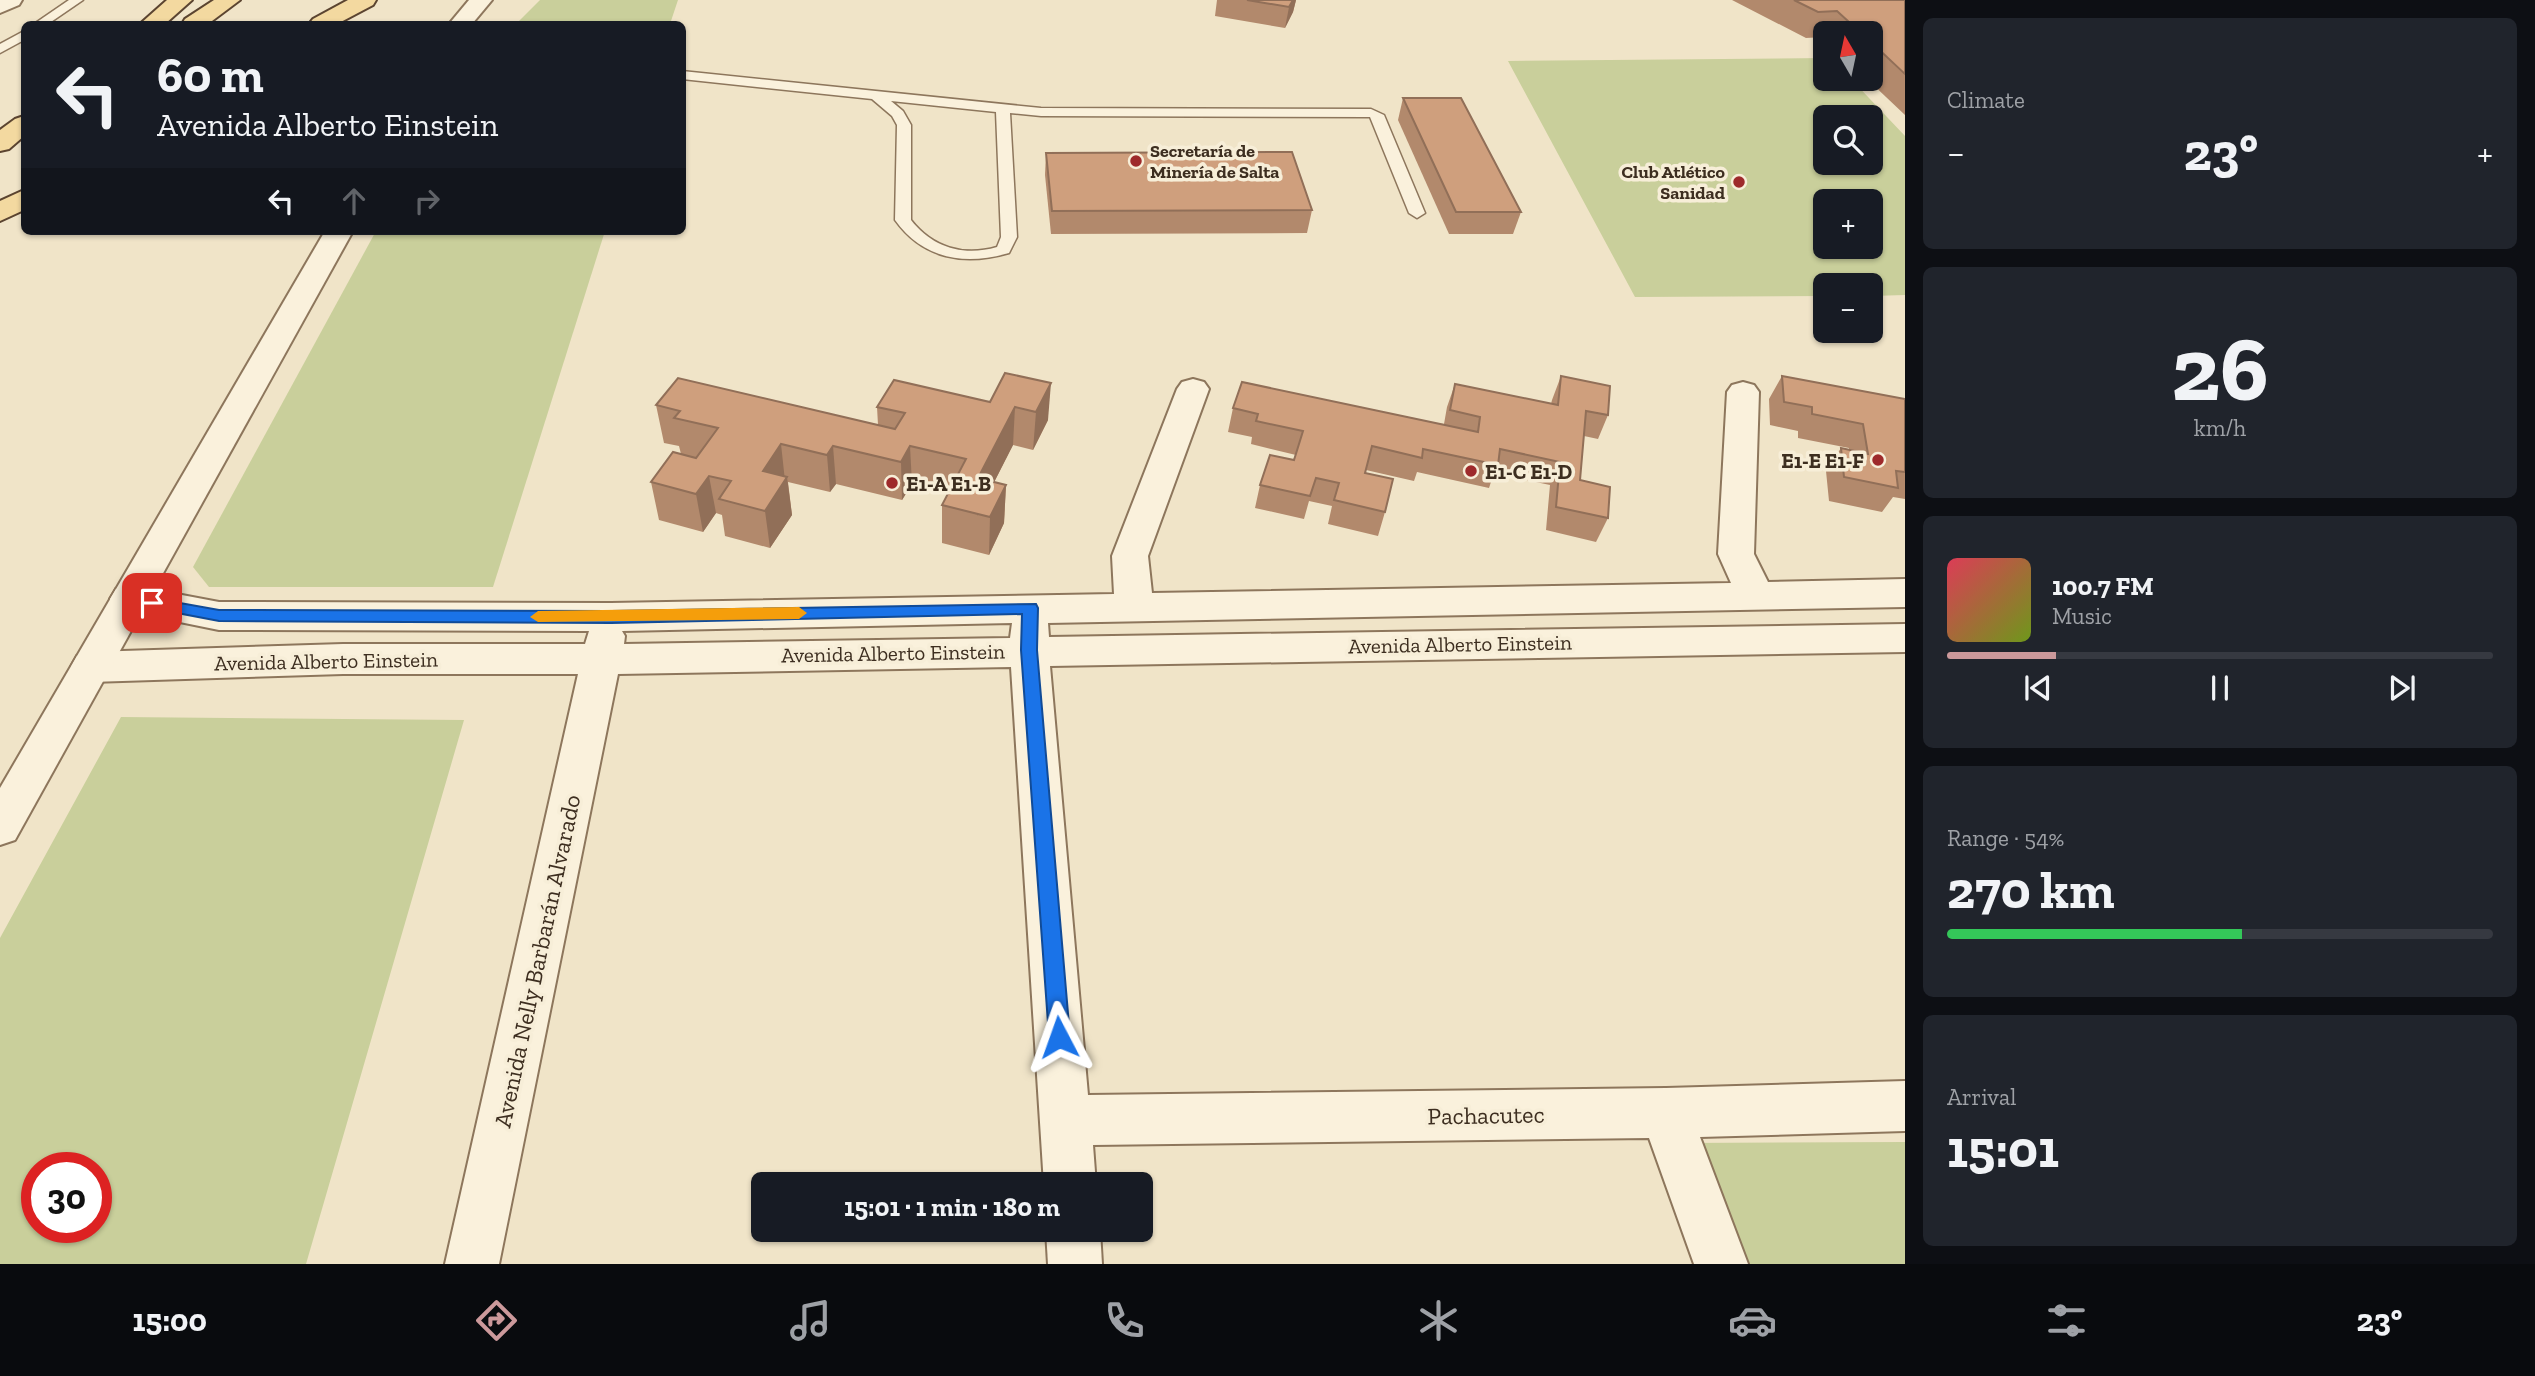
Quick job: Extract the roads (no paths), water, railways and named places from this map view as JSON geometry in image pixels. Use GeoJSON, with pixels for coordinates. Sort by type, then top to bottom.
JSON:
{"type":"FeatureCollection","features":[{"type":"Feature","properties":{"kind":"main road"},"geometry":{"type":"LineString","coordinates":[[155,21],[181,0]]}},
{"type":"Feature","properties":{"kind":"main road"},"geometry":{"type":"LineString","coordinates":[[198,21],[229,0]]}},
{"type":"Feature","properties":{"kind":"main road"},"geometry":{"type":"LineString","coordinates":[[311,21],[324,0]]}},
{"type":"Feature","properties":{"kind":"main road"},"geometry":{"type":"LineString","coordinates":[[311,21],[365,0]]}},
{"type":"Feature","properties":{"kind":"main road"},"geometry":{"type":"LineString","coordinates":[[0,145],[21,127]]}},
{"type":"Feature","properties":{"kind":"main road"},"geometry":{"type":"LineString","coordinates":[[0,145],[21,133]]}},
{"type":"Feature","properties":{"kind":"main road"},"geometry":{"type":"LineString","coordinates":[[0,213],[21,200]]}},
{"type":"Feature","properties":{"kind":"street"},"geometry":{"type":"LineString","coordinates":[[0,6],[11,0]]}},
{"type":"Feature","properties":{"kind":"street"},"geometry":{"type":"LineString","coordinates":[[463,21],[481,0]]}},
{"type":"Feature","properties":{"kind":"street"},"geometry":{"type":"LineString","coordinates":[[0,827],[337,235]]}},
{"type":"Feature","properties":{"kind":"street"},"geometry":{"type":"LineString","coordinates":[[1134,606],[1130,556],[1193,389]]}},
{"type":"Feature","properties":{"kind":"street"},"geometry":{"type":"LineString","coordinates":[[1744,392],[1736,554],[1755,595]]}},
{"type":"Feature","properties":{"kind":"street","name":"Avenida Alberto Einstein"},"geometry":{"type":"LineString","coordinates":[[1030,629],[1134,606],[1905,593]]}},
{"type":"Feature","properties":{"kind":"street","name":"Avenida Alberto Einstein"},"geometry":{"type":"LineString","coordinates":[[129,599],[219,615],[606,638]]}},
{"type":"Feature","properties":{"kind":"street"},"geometry":{"type":"LineString","coordinates":[[1030,629],[1069,1172]]}},
{"type":"Feature","properties":{"kind":"street","name":"Avenida Alberto Einstein"},"geometry":{"type":"LineString","coordinates":[[92,667],[343,659],[606,638],[1030,629],[1905,638]]}},
{"type":"Feature","properties":{"kind":"street","name":"Avenida Nelly Barbarán Alvarado"},"geometry":{"type":"LineString","coordinates":[[472,1264],[606,638]]}},
{"type":"Feature","properties":{"kind":"street","name":"Pachacutec"},"geometry":{"type":"LineString","coordinates":[[1066,1120],[1666,1113],[1905,1106]]}},
{"type":"Feature","properties":{"kind":"street"},"geometry":{"type":"LineString","coordinates":[[1666,1113],[1721,1264]]}},
{"type":"Feature","properties":{"kind":"street"},"geometry":{"type":"LineString","coordinates":[[1074,1242],[1075,1264]]}},
{"type":"Feature","properties":{"kind":"lane"},"geometry":{"type":"LineString","coordinates":[[45,21],[77,0]]}},
{"type":"Feature","properties":{"kind":"lane"},"geometry":{"type":"LineString","coordinates":[[0,49],[21,37]]}},
{"type":"Feature","properties":{"kind":"lane"},"geometry":{"type":"LineString","coordinates":[[686,75],[1041,112],[1371,113],[1377,115],[1417,213]]}},
{"type":"Feature","properties":{"kind":"lane"},"geometry":{"type":"LineString","coordinates":[[877,96],[898,114],[904,125],[903,220],[910,232],[926,244],[966,256],[987,256],[1003,250],[1009,237],[1003,108]]}},
{"type":"Feature","properties":{"kind":"place","name":"Secretaría de Minería de Salta"},"geometry":{"type":"Point","coordinates":[1136,161]}},
{"type":"Feature","properties":{"kind":"place","name":"Club Atlético Sanidad"},"geometry":{"type":"Point","coordinates":[1739,182]}},
{"type":"Feature","properties":{"kind":"place","name":"E1-E E1-F"},"geometry":{"type":"Point","coordinates":[1878,460]}},
{"type":"Feature","properties":{"kind":"place","name":"E1-C E1-D"},"geometry":{"type":"Point","coordinates":[1471,471]}},
{"type":"Feature","properties":{"kind":"place","name":"E1-A E1-B"},"geometry":{"type":"Point","coordinates":[892,483]}}]}
